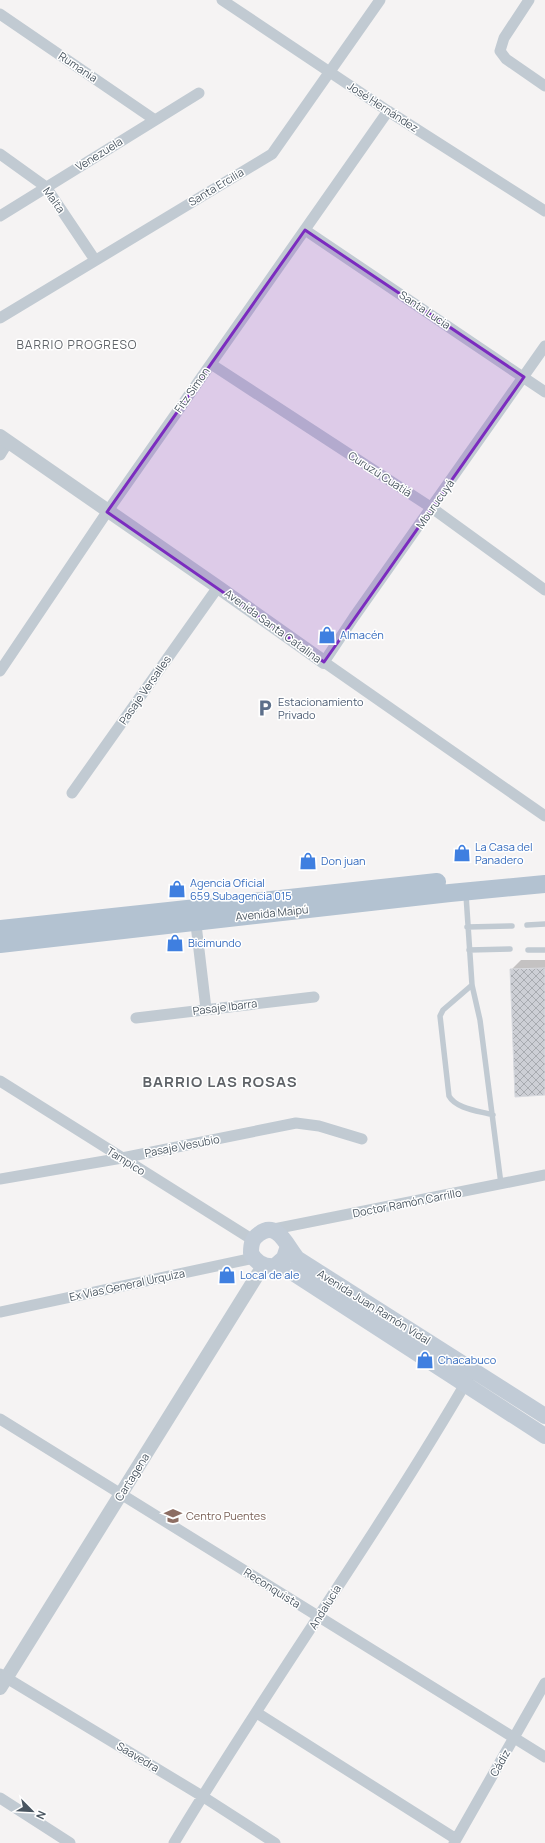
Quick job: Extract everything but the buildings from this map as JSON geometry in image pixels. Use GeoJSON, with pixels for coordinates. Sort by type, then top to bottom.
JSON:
{"type":"FeatureCollection","features":[{"type":"Feature","properties":{"kind":"main road","name":"Avenida Maipú"},"geometry":{"type":"LineString","coordinates":[[0,944],[195,915],[462,880],[545,873]]}},
{"type":"Feature","properties":{"kind":"main road","name":"Avenida Maipú"},"geometry":{"type":"LineString","coordinates":[[0,929],[195,915],[545,884]]}},
{"type":"Feature","properties":{"kind":"main road"},"geometry":{"type":"LineString","coordinates":[[269,1230],[282,1236],[288,1246],[284,1258],[264,1263],[251,1253],[253,1240],[262,1232],[269,1230]]}},
{"type":"Feature","properties":{"kind":"main road","name":"Avenida Juan Ramón Vidal"},"geometry":{"type":"LineString","coordinates":[[288,1246],[298,1259],[469,1377],[545,1436]]}},
{"type":"Feature","properties":{"kind":"main road","name":"Avenida Juan Ramón Vidal"},"geometry":{"type":"LineString","coordinates":[[264,1263],[290,1271],[469,1377],[545,1416]]}},
{"type":"Feature","properties":{"kind":"street","name":"José Hernández"},"geometry":{"type":"LineString","coordinates":[[222,0],[388,111],[545,211]]}},
{"type":"Feature","properties":{"kind":"street","name":"Santa Ercilia"},"geometry":{"type":"LineString","coordinates":[[0,318],[272,154],[380,0]]}},
{"type":"Feature","properties":{"kind":"street"},"geometry":{"type":"LineString","coordinates":[[529,0],[504,38],[500,51],[506,59],[545,86]]}},
{"type":"Feature","properties":{"kind":"street","name":"Rumania"},"geometry":{"type":"LineString","coordinates":[[0,14],[155,120]]}},
{"type":"Feature","properties":{"kind":"street","name":"Venezuela"},"geometry":{"type":"LineString","coordinates":[[0,216],[199,93]]}},
{"type":"Feature","properties":{"kind":"street","name":"Fitz Simon"},"geometry":{"type":"LineString","coordinates":[[0,671],[107,512],[388,111]]}},
{"type":"Feature","properties":{"kind":"street","name":"Malta"},"geometry":{"type":"LineString","coordinates":[[0,154],[46,187],[95,260]]}},
{"type":"Feature","properties":{"kind":"street","name":"Santa Lucia"},"geometry":{"type":"LineString","coordinates":[[305,230],[545,392]]}},
{"type":"Feature","properties":{"kind":"street","name":"Mburucuyá"},"geometry":{"type":"LineString","coordinates":[[324,662],[354,617],[545,346]]}},
{"type":"Feature","properties":{"kind":"street","name":"Curuzú Cuatiá"},"geometry":{"type":"LineString","coordinates":[[211,364],[432,508],[545,590]]}},
{"type":"Feature","properties":{"kind":"street"},"geometry":{"type":"LineString","coordinates":[[0,454],[4,439]]}},
{"type":"Feature","properties":{"kind":"street","name":"Avenida Santa Catalina"},"geometry":{"type":"LineString","coordinates":[[4,439],[545,816]]}},
{"type":"Feature","properties":{"kind":"street","name":"Pasaje Versalles"},"geometry":{"type":"LineString","coordinates":[[72,793],[218,587]]}},
{"type":"Feature","properties":{"kind":"street"},"geometry":{"type":"LineString","coordinates":[[195,915],[206,1009]]}},
{"type":"Feature","properties":{"kind":"street","name":"Pasaje Ibarra"},"geometry":{"type":"LineString","coordinates":[[136,1018],[314,997]]}},
{"type":"Feature","properties":{"kind":"street","name":"Tampico"},"geometry":{"type":"LineString","coordinates":[[0,1081],[253,1240]]}},
{"type":"Feature","properties":{"kind":"street","name":"Pasaje Vesubio"},"geometry":{"type":"LineString","coordinates":[[0,1179],[122,1158],[296,1123],[319,1126],[362,1139]]}},
{"type":"Feature","properties":{"kind":"street","name":"Doctor Ramón Carrillo"},"geometry":{"type":"LineString","coordinates":[[269,1230],[545,1175]]}},
{"type":"Feature","properties":{"kind":"street","name":"Ex Vias General Urquiza"},"geometry":{"type":"LineString","coordinates":[[0,1312],[264,1263]]}},
{"type":"Feature","properties":{"kind":"street","name":"Cartagena"},"geometry":{"type":"LineString","coordinates":[[2,1680],[121,1494],[264,1263]]}},
{"type":"Feature","properties":{"kind":"street","name":"Andalucía"},"geometry":{"type":"LineString","coordinates":[[174,1843],[202,1796],[319,1617],[469,1377]]}},
{"type":"Feature","properties":{"kind":"street","name":"Reconquista"},"geometry":{"type":"LineString","coordinates":[[0,1419],[545,1757]]}},
{"type":"Feature","properties":{"kind":"street","name":"Saavedra"},"geometry":{"type":"LineString","coordinates":[[2,1680],[202,1796],[275,1843]]}},
{"type":"Feature","properties":{"kind":"street","name":"Cádiz"},"geometry":{"type":"LineString","coordinates":[[455,1841],[545,1683]]}},
{"type":"Feature","properties":{"kind":"street"},"geometry":{"type":"LineString","coordinates":[[257,1713],[455,1841]]}},
{"type":"Feature","properties":{"kind":"street"},"geometry":{"type":"LineString","coordinates":[[0,1798],[70,1843]]}},
{"type":"Feature","properties":{"kind":"lane"},"geometry":{"type":"LineString","coordinates":[[466,892],[467,927],[472,985],[480,1020],[501,1184]]}},
{"type":"Feature","properties":{"kind":"lane"},"geometry":{"type":"LineString","coordinates":[[527,925],[545,924]]}},
{"type":"Feature","properties":{"kind":"lane"},"geometry":{"type":"LineString","coordinates":[[467,927],[512,926]]}},
{"type":"Feature","properties":{"kind":"lane"},"geometry":{"type":"LineString","coordinates":[[469,950],[510,949]]}},
{"type":"Feature","properties":{"kind":"lane"},"geometry":{"type":"LineString","coordinates":[[528,950],[545,950]]}},
{"type":"Feature","properties":{"kind":"lane"},"geometry":{"type":"LineString","coordinates":[[472,985],[443,1010],[440,1016],[449,1096],[452,1101],[457,1104],[493,1116]]}},
{"type":"Feature","properties":{"kind":"highlighted area"},"geometry":{"type":"Polygon","coordinates":[[[305,230],[524,377],[324,662],[107,512],[305,230]]]}},
{"type":"Feature","properties":{"kind":"place","name":"Almacén"},"geometry":{"type":"Point","coordinates":[327,635]}},
{"type":"Feature","properties":{"kind":"place","name":"Estacionamiento Privado"},"geometry":{"type":"Point","coordinates":[265,708]}},
{"type":"Feature","properties":{"kind":"place","name":"La Casa del Panadero"},"geometry":{"type":"Point","coordinates":[462,853]}},
{"type":"Feature","properties":{"kind":"place","name":"Don juan"},"geometry":{"type":"Point","coordinates":[308,861]}},
{"type":"Feature","properties":{"kind":"place","name":"Agencia Oficial 659 Subagencia 015"},"geometry":{"type":"Point","coordinates":[177,889]}},
{"type":"Feature","properties":{"kind":"place","name":"Bicimundo"},"geometry":{"type":"Point","coordinates":[175,943]}},
{"type":"Feature","properties":{"kind":"place","name":"Local de ale"},"geometry":{"type":"Point","coordinates":[227,1275]}},
{"type":"Feature","properties":{"kind":"place","name":"Chacabuco"},"geometry":{"type":"Point","coordinates":[425,1360]}},
{"type":"Feature","properties":{"kind":"place","name":"Centro Puentes"},"geometry":{"type":"Point","coordinates":[173,1516]}},
{"type":"Feature","properties":{"kind":"district","name":"BARRIO PROGRESO"},"geometry":{"type":"Point","coordinates":[77,345]}},
{"type":"Feature","properties":{"kind":"district","name":"BARRIO LAS ROSAS"},"geometry":{"type":"Point","coordinates":[220,1082]}}]}
